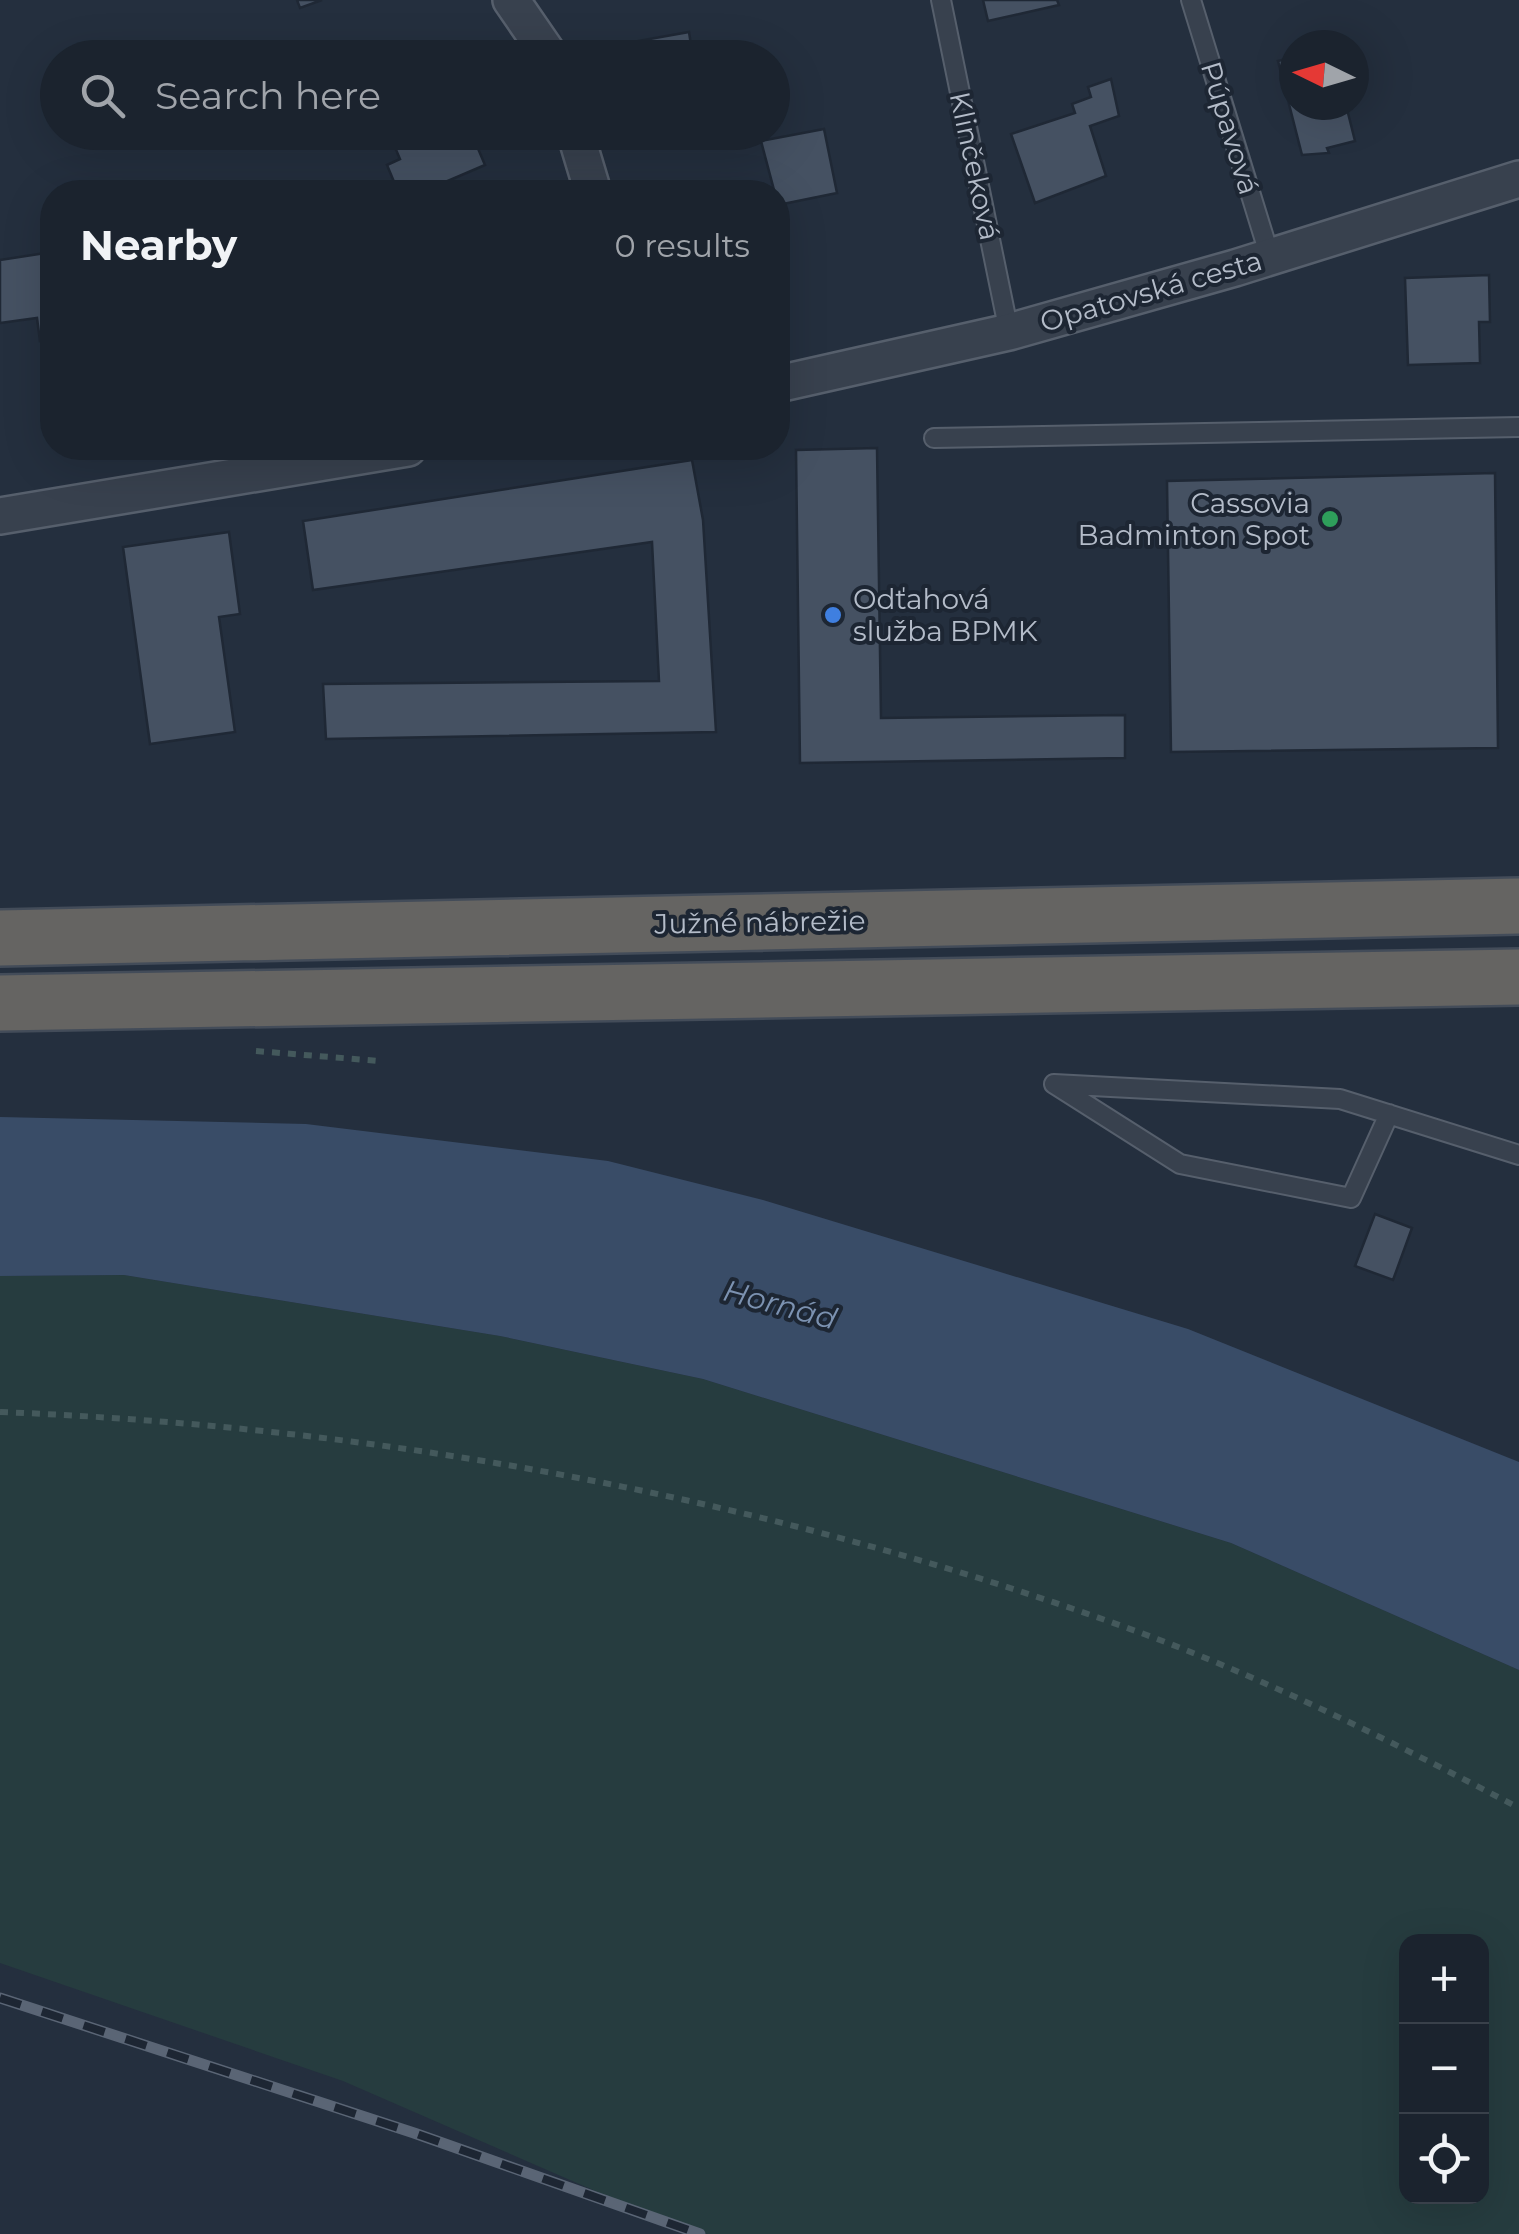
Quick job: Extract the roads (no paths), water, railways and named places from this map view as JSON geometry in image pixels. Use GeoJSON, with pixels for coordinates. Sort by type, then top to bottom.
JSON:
{"type":"FeatureCollection","features":[{"type":"Feature","properties":{"kind":"highway","name":"Južné nábrežie"},"geometry":{"type":"LineString","coordinates":[[0,938],[1519,906]]}},
{"type":"Feature","properties":{"kind":"highway"},"geometry":{"type":"LineString","coordinates":[[0,1003],[1519,977]]}},
{"type":"Feature","properties":{"kind":"street"},"geometry":{"type":"LineString","coordinates":[[511,0],[539,40]]}},
{"type":"Feature","properties":{"kind":"street"},"geometry":{"type":"LineString","coordinates":[[580,150],[589,180]]}},
{"type":"Feature","properties":{"kind":"street","name":"Opatovská cesta"},"geometry":{"type":"LineString","coordinates":[[790,381],[1009,332],[1270,257],[1519,179]]}},
{"type":"Feature","properties":{"kind":"street"},"geometry":{"type":"LineString","coordinates":[[0,516],[336,460]]}},
{"type":"Feature","properties":{"kind":"lane","name":"Klinčeková"},"geometry":{"type":"LineString","coordinates":[[941,0],[1009,332]]}},
{"type":"Feature","properties":{"kind":"lane","name":"Púpavová"},"geometry":{"type":"LineString","coordinates":[[1191,0],[1270,257]]}},
{"type":"Feature","properties":{"kind":"lane"},"geometry":{"type":"LineString","coordinates":[[934,438],[1519,428]]}},
{"type":"Feature","properties":{"kind":"lane"},"geometry":{"type":"LineString","coordinates":[[1390,1114],[1351,1198],[1180,1164],[1054,1084],[1340,1099],[1390,1114],[1519,1155]]}},
{"type":"Feature","properties":{"kind":"water","name":"Hornád"},"geometry":{"type":"Polygon","coordinates":[[[0,1117],[306,1124],[608,1161],[763,1200],[1188,1329],[1519,1462],[1519,1670],[1231,1543],[703,1379],[500,1336],[124,1275],[0,1276],[0,1117]]]}},
{"type":"Feature","properties":{"kind":"railway"},"geometry":{"type":"LineString","coordinates":[[0,1998],[414,2133],[700,2234]]}},
{"type":"Feature","properties":{"kind":"place","name":"Cassovia Badminton Spot"},"geometry":{"type":"Point","coordinates":[1330,519]}},
{"type":"Feature","properties":{"kind":"place","name":"Odťahová služba BPMK"},"geometry":{"type":"Point","coordinates":[833,615]}}]}
